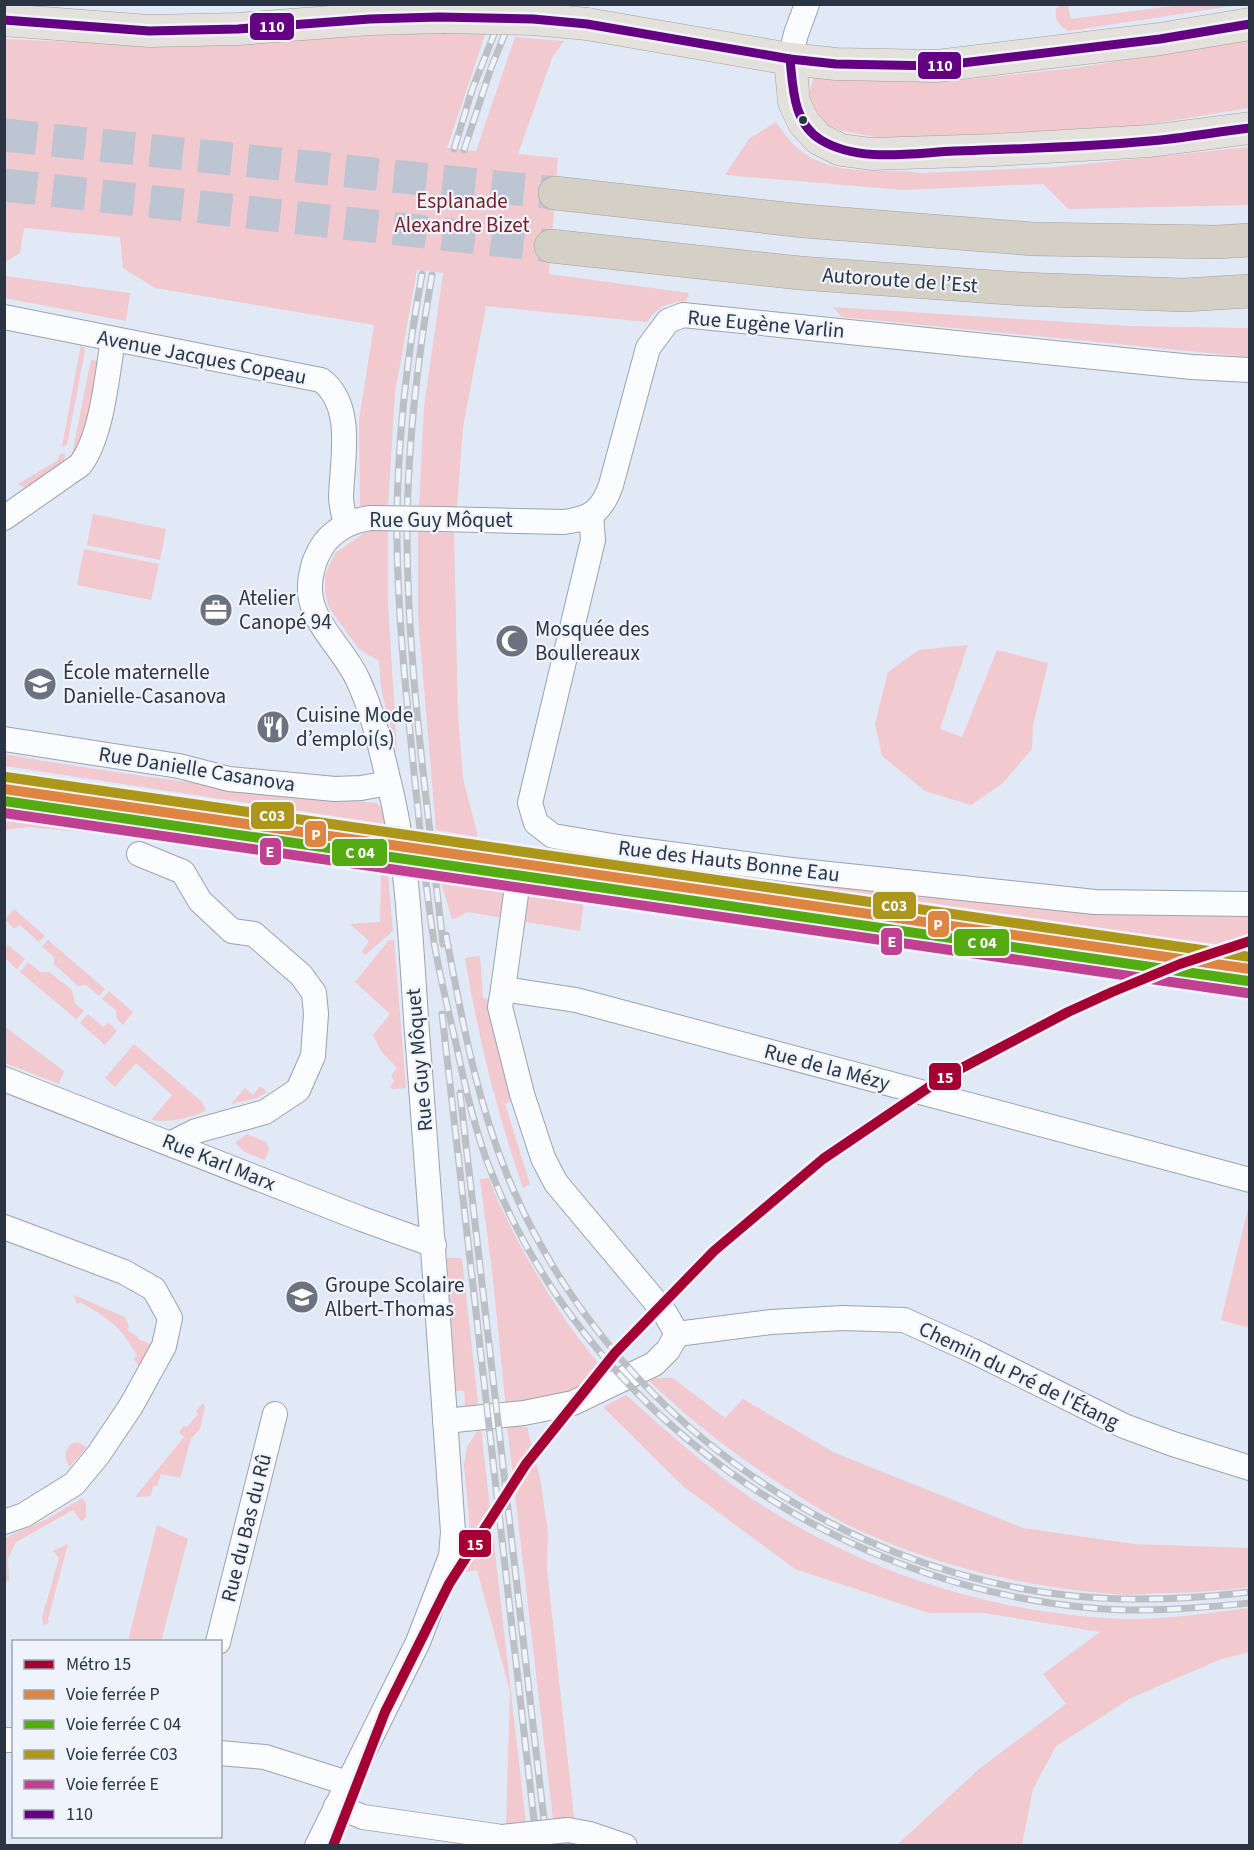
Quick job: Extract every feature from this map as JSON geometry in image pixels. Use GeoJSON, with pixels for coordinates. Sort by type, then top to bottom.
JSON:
{"type":"FeatureCollection","features":[{"type":"Feature","properties":{"kind":"highway"},"geometry":{"type":"LineString","coordinates":[[555,194],[804,221],[1033,239],[1217,242],[1250,240]]}},
{"type":"Feature","properties":{"kind":"highway","name":"Autoroute de l’Est"},"geometry":{"type":"LineString","coordinates":[[551,246],[800,273],[1021,289],[1184,295],[1250,291]]}},
{"type":"Feature","properties":{"kind":"main road"},"geometry":{"type":"LineString","coordinates":[[4,20],[149,31],[238,29],[370,19],[443,17],[533,19],[587,24],[790,59],[836,64],[937,66],[1160,39],[1250,24]]}},
{"type":"Feature","properties":{"kind":"main road"},"geometry":{"type":"LineString","coordinates":[[790,59],[794,102],[804,123],[819,139],[841,150],[872,154],[1006,150],[1150,141],[1250,128]]}},
{"type":"Feature","properties":{"kind":"street"},"geometry":{"type":"LineString","coordinates":[[790,59],[807,4]]}},
{"type":"Feature","properties":{"kind":"street","name":"Rue Eugène Varlin"},"geometry":{"type":"LineString","coordinates":[[591,515],[601,506],[611,485],[648,348],[658,331],[668,321],[683,315],[1192,367],[1250,370]]}},
{"type":"Feature","properties":{"kind":"street","name":"Avenue Jacques Copeau"},"geometry":{"type":"LineString","coordinates":[[4,317],[321,380],[328,385],[338,401],[344,422],[341,500],[346,525]]}},
{"type":"Feature","properties":{"kind":"street"},"geometry":{"type":"LineString","coordinates":[[4,518],[80,465],[88,454],[96,433],[113,339]]}},
{"type":"Feature","properties":{"kind":"street","name":"Rue Guy Môquet"},"geometry":{"type":"LineString","coordinates":[[317,1845],[418,1642],[451,1556],[453,1532],[434,1245],[398,823],[366,700],[357,678],[319,623],[310,598],[309,581],[315,558],[330,537],[346,525],[362,519],[563,522],[591,515]]}},
{"type":"Feature","properties":{"kind":"street","name":"Rue des Hauts Bonne Eau"},"geometry":{"type":"LineString","coordinates":[[591,515],[593,540],[530,803],[536,823],[553,836],[624,848],[803,871],[1095,902],[1250,904]]}},
{"type":"Feature","properties":{"kind":"street","name":"Rue Danielle Casanova"},"geometry":{"type":"LineString","coordinates":[[4,740],[179,766],[229,779],[335,789],[361,788],[389,783]]}},
{"type":"Feature","properties":{"kind":"street"},"geometry":{"type":"LineString","coordinates":[[139,854],[183,872],[200,901],[232,931],[254,934],[301,975],[314,993],[316,1014],[313,1056],[298,1090],[265,1112],[196,1131],[172,1143]]}},
{"type":"Feature","properties":{"kind":"street"},"geometry":{"type":"LineString","coordinates":[[445,1420],[524,1413],[573,1403],[654,1364],[668,1350],[677,1334],[665,1313],[555,1184],[543,1158],[522,1094],[500,1006],[518,887]]}},
{"type":"Feature","properties":{"kind":"street","name":"Rue de la Mézy"},"geometry":{"type":"LineString","coordinates":[[503,989],[576,1000],[1250,1180]]}},
{"type":"Feature","properties":{"kind":"street","name":"Rue Karl Marx"},"geometry":{"type":"LineString","coordinates":[[4,1079],[359,1218],[434,1245]]}},
{"type":"Feature","properties":{"kind":"street"},"geometry":{"type":"LineString","coordinates":[[4,1227],[124,1272],[154,1289],[170,1318],[164,1346],[127,1411],[98,1455],[74,1484],[24,1515],[4,1522]]}},
{"type":"Feature","properties":{"kind":"street","name":"Chemin du Pré de l'Étang"},"geometry":{"type":"LineString","coordinates":[[677,1334],[771,1322],[843,1318],[904,1320],[973,1351],[1124,1426],[1250,1468]]}},
{"type":"Feature","properties":{"kind":"street","name":"Rue du Bas du Rû"},"geometry":{"type":"LineString","coordinates":[[218,1640],[275,1414]]}},
{"type":"Feature","properties":{"kind":"street"},"geometry":{"type":"LineString","coordinates":[[222,1753],[265,1757],[347,1783]]}},
{"type":"Feature","properties":{"kind":"street"},"geometry":{"type":"LineString","coordinates":[[336,1806],[363,1817],[502,1837],[568,1830],[625,1845]]}},
{"type":"Feature","properties":{"kind":"green space"},"geometry":{"type":"Polygon","coordinates":[[[1061,5],[1068,5],[1071,19],[1180,5],[1239,5],[1069,31],[1057,20],[1056,9],[1061,5]]]}},
{"type":"Feature","properties":{"kind":"green space","name":"Esplanade Alexandre Bizet"},"geometry":{"type":"Polygon","coordinates":[[[442,31],[486,32],[447,148],[476,151],[515,37],[564,41],[552,58],[518,154],[558,158],[549,274],[689,293],[686,301],[664,306],[647,322],[486,306],[463,427],[457,507],[419,507],[424,407],[443,273],[417,270],[395,393],[388,507],[360,506],[359,420],[374,325],[155,288],[123,268],[120,237],[24,228],[20,253],[5,262],[5,39],[163,46],[442,31]]]}},
{"type":"Feature","properties":{"kind":"green space"},"geometry":{"type":"Polygon","coordinates":[[[1249,40],[1249,108],[1138,126],[887,139],[843,131],[828,125],[816,110],[809,96],[814,75],[942,82],[1075,68],[1249,40]]]}},
{"type":"Feature","properties":{"kind":"green space"},"geometry":{"type":"Polygon","coordinates":[[[776,122],[796,147],[811,157],[826,164],[856,170],[921,173],[1057,167],[1249,147],[1249,205],[1068,209],[1043,184],[903,190],[725,175],[749,139],[776,122]]]}},
{"type":"Feature","properties":{"kind":"green space"},"geometry":{"type":"Polygon","coordinates":[[[5,276],[130,293],[126,321],[5,298],[5,276]]]}},
{"type":"Feature","properties":{"kind":"green space"},"geometry":{"type":"Polygon","coordinates":[[[833,307],[1129,326],[1249,328],[1249,357],[842,317],[833,307]]]}},
{"type":"Feature","properties":{"kind":"green space"},"geometry":{"type":"Polygon","coordinates":[[[81,344],[85,350],[67,445],[62,447],[81,344]]]}},
{"type":"Feature","properties":{"kind":"green space"},"geometry":{"type":"Polygon","coordinates":[[[91,360],[102,361],[85,439],[71,459],[91,360]]]}},
{"type":"Feature","properties":{"kind":"green space"},"geometry":{"type":"Polygon","coordinates":[[[60,454],[65,454],[64,465],[25,488],[18,484],[58,460],[60,454]]]}},
{"type":"Feature","properties":{"kind":"green space"},"geometry":{"type":"Polygon","coordinates":[[[93,514],[166,529],[160,560],[87,545],[93,514]]]}},
{"type":"Feature","properties":{"kind":"green space"},"geometry":{"type":"Polygon","coordinates":[[[370,529],[388,529],[388,602],[397,752],[381,689],[379,661],[359,649],[329,608],[325,592],[325,575],[335,553],[370,529]]]}},
{"type":"Feature","properties":{"kind":"green space"},"geometry":{"type":"Polygon","coordinates":[[[418,531],[454,533],[458,715],[463,778],[478,837],[436,830],[418,617],[418,531]]]}},
{"type":"Feature","properties":{"kind":"green space"},"geometry":{"type":"Polygon","coordinates":[[[84,549],[159,564],[151,600],[77,585],[84,549]]]}},
{"type":"Feature","properties":{"kind":"green space"},"geometry":{"type":"Polygon","coordinates":[[[968,645],[940,729],[962,737],[997,650],[1048,663],[1033,726],[1032,749],[1003,783],[971,805],[925,791],[882,756],[875,724],[888,672],[919,650],[968,645]]]}},
{"type":"Feature","properties":{"kind":"green space"},"geometry":{"type":"Polygon","coordinates":[[[4,754],[190,782],[376,803],[382,808],[385,824],[5,766],[4,754]]]}},
{"type":"Feature","properties":{"kind":"green space"},"geometry":{"type":"Polygon","coordinates":[[[5,797],[387,851],[389,871],[238,846],[28,827],[5,830],[5,797]]]}},
{"type":"Feature","properties":{"kind":"green space"},"geometry":{"type":"Polygon","coordinates":[[[433,855],[594,882],[1249,978],[1249,993],[1076,957],[585,892],[580,931],[468,912],[452,920],[433,855]]]}},
{"type":"Feature","properties":{"kind":"green space"},"geometry":{"type":"Polygon","coordinates":[[[381,874],[388,875],[393,931],[365,955],[362,952],[369,941],[350,924],[380,922],[381,874]]]}},
{"type":"Feature","properties":{"kind":"green space"},"geometry":{"type":"Polygon","coordinates":[[[813,876],[1249,911],[1249,953],[814,890],[813,876]]]}},
{"type":"Feature","properties":{"kind":"green space"},"geometry":{"type":"Polygon","coordinates":[[[14,909],[45,936],[39,942],[20,925],[14,928],[5,920],[14,909]]]}},
{"type":"Feature","properties":{"kind":"green space"},"geometry":{"type":"Polygon","coordinates":[[[48,940],[105,989],[99,996],[86,985],[78,986],[54,964],[54,957],[42,947],[48,940]]]}},
{"type":"Feature","properties":{"kind":"green space"},"geometry":{"type":"Polygon","coordinates":[[[389,940],[394,940],[406,1088],[392,1089],[390,1087],[394,1081],[391,1076],[397,1068],[382,1052],[373,1035],[390,1014],[355,982],[389,940]]]}},
{"type":"Feature","properties":{"kind":"green space"},"geometry":{"type":"Polygon","coordinates":[[[8,945],[25,959],[17,969],[5,958],[5,949],[8,945]]]}},
{"type":"Feature","properties":{"kind":"green space"},"geometry":{"type":"Polygon","coordinates":[[[480,956],[483,998],[490,1000],[516,1099],[505,1104],[530,1184],[523,1188],[497,1103],[470,987],[465,958],[480,956]]]}},
{"type":"Feature","properties":{"kind":"green space"},"geometry":{"type":"Polygon","coordinates":[[[28,962],[40,972],[49,972],[72,990],[75,1003],[84,1011],[76,1019],[20,972],[28,962]]]}},
{"type":"Feature","properties":{"kind":"green space"},"geometry":{"type":"Polygon","coordinates":[[[109,991],[133,1012],[123,1025],[117,1019],[116,1010],[102,999],[109,991]]]}},
{"type":"Feature","properties":{"kind":"green space"},"geometry":{"type":"Polygon","coordinates":[[[88,1014],[103,1027],[109,1023],[117,1031],[105,1045],[80,1023],[88,1014]]]}},
{"type":"Feature","properties":{"kind":"green space"},"geometry":{"type":"Polygon","coordinates":[[[5,1027],[64,1071],[59,1084],[5,1063],[5,1027]]]}},
{"type":"Feature","properties":{"kind":"green space"},"geometry":{"type":"Polygon","coordinates":[[[134,1044],[202,1102],[206,1111],[179,1119],[151,1120],[172,1095],[136,1063],[115,1087],[105,1078],[134,1044]]]}},
{"type":"Feature","properties":{"kind":"green space"},"geometry":{"type":"Polygon","coordinates":[[[260,1086],[267,1092],[257,1098],[231,1104],[245,1088],[253,1095],[260,1086]]]}},
{"type":"Feature","properties":{"kind":"green space"},"geometry":{"type":"Polygon","coordinates":[[[247,1134],[266,1142],[269,1149],[265,1160],[245,1152],[235,1143],[247,1134]]]}},
{"type":"Feature","properties":{"kind":"green space"},"geometry":{"type":"Polygon","coordinates":[[[489,1178],[499,1204],[520,1245],[550,1297],[585,1347],[611,1377],[563,1397],[506,1409],[480,1179],[489,1178]]]}},
{"type":"Feature","properties":{"kind":"green space"},"geometry":{"type":"Polygon","coordinates":[[[1249,1205],[1249,1328],[1221,1320],[1249,1205]]]}},
{"type":"Feature","properties":{"kind":"green space"},"geometry":{"type":"Polygon","coordinates":[[[447,1258],[462,1258],[479,1411],[473,1411],[465,1406],[464,1391],[456,1391],[447,1258]]]}},
{"type":"Feature","properties":{"kind":"green space"},"geometry":{"type":"Polygon","coordinates":[[[74,1295],[125,1317],[129,1326],[127,1330],[138,1339],[150,1344],[139,1366],[133,1359],[137,1356],[126,1337],[106,1318],[80,1302],[77,1305],[74,1295]]]}},
{"type":"Feature","properties":{"kind":"green space"},"geometry":{"type":"Polygon","coordinates":[[[655,1378],[673,1378],[725,1418],[743,1399],[835,1453],[1023,1528],[1134,1544],[1249,1548],[1249,1587],[1204,1592],[1119,1595],[1018,1581],[923,1556],[852,1527],[777,1482],[743,1459],[679,1409],[649,1381],[655,1378]]]}},
{"type":"Feature","properties":{"kind":"green space"},"geometry":{"type":"Polygon","coordinates":[[[626,1395],[700,1460],[748,1496],[834,1546],[880,1566],[975,1597],[1024,1608],[1073,1615],[1123,1619],[1155,1618],[1249,1608],[1249,1652],[1219,1660],[1131,1698],[1056,1746],[1033,1789],[1022,1845],[897,1845],[979,1769],[1066,1704],[1043,1674],[1100,1632],[984,1613],[929,1613],[795,1569],[684,1487],[603,1407],[626,1395]]]}},
{"type":"Feature","properties":{"kind":"green space"},"geometry":{"type":"Polygon","coordinates":[[[203,1403],[205,1407],[200,1429],[191,1439],[180,1478],[161,1474],[157,1486],[153,1486],[151,1496],[135,1497],[184,1437],[179,1432],[184,1426],[187,1427],[198,1414],[196,1411],[203,1403]]]}},
{"type":"Feature","properties":{"kind":"green space"},"geometry":{"type":"Polygon","coordinates":[[[507,1426],[527,1427],[540,1478],[548,1532],[547,1569],[577,1845],[556,1845],[507,1426]]]}},
{"type":"Feature","properties":{"kind":"green space"},"geometry":{"type":"Polygon","coordinates":[[[481,1429],[526,1824],[506,1826],[510,1691],[477,1570],[462,1573],[467,1562],[470,1528],[464,1465],[467,1447],[481,1429]]]}},
{"type":"Feature","properties":{"kind":"green space"},"geometry":{"type":"Polygon","coordinates":[[[78,1442],[87,1447],[69,1467],[66,1452],[71,1444],[78,1442]]]}},
{"type":"Feature","properties":{"kind":"green space"},"geometry":{"type":"Polygon","coordinates":[[[82,1498],[86,1504],[86,1518],[81,1521],[73,1510],[16,1542],[8,1558],[9,1581],[6,1581],[5,1538],[47,1519],[82,1498]]]}},
{"type":"Feature","properties":{"kind":"green space"},"geometry":{"type":"Polygon","coordinates":[[[157,1525],[188,1539],[161,1640],[128,1640],[157,1525]]]}},
{"type":"Feature","properties":{"kind":"green space"},"geometry":{"type":"Polygon","coordinates":[[[68,1544],[48,1619],[49,1623],[43,1625],[42,1617],[59,1558],[53,1551],[68,1544]]]}},
{"type":"Feature","properties":{"kind":"tunnel"},"geometry":{"type":"LineString","coordinates":[[4,135],[555,193]]}},
{"type":"Feature","properties":{"kind":"tunnel"},"geometry":{"type":"LineString","coordinates":[[4,185],[551,246]]}},
{"type":"Feature","properties":{"kind":"railway"},"geometry":{"type":"LineString","coordinates":[[454,149],[472,90],[506,4]]}},
{"type":"Feature","properties":{"kind":"railway"},"geometry":{"type":"LineString","coordinates":[[464,150],[491,68],[517,4]]}},
{"type":"Feature","properties":{"kind":"railway"},"geometry":{"type":"LineString","coordinates":[[422,274],[403,407],[398,474],[397,541],[403,662],[424,865],[437,960],[474,1121],[488,1164],[530,1253],[586,1335],[652,1407],[727,1470],[811,1523],[900,1564],[995,1592],[1092,1608],[1132,1610],[1250,1603]]}},
{"type":"Feature","properties":{"kind":"railway"},"geometry":{"type":"LineString","coordinates":[[432,275],[414,406],[407,537],[415,690],[443,944]]}},
{"type":"Feature","properties":{"kind":"railway"},"geometry":{"type":"LineString","coordinates":[[446,935],[472,1064],[490,1127],[513,1189],[555,1269],[607,1343],[669,1409],[739,1467],[816,1515],[898,1553],[985,1581],[1074,1596],[1118,1599],[1184,1598],[1250,1592]]}},
{"type":"Feature","properties":{"kind":"railway"},"geometry":{"type":"LineString","coordinates":[[442,1014],[537,1846]]}},
{"type":"Feature","properties":{"kind":"railway"},"geometry":{"type":"LineString","coordinates":[[460,1093],[547,1846]]}},
{"type":"Feature","properties":{"kind":"metro line","name":"15"},"geometry":{"type":"LineString","coordinates":[[333,1846],[385,1712],[449,1584],[526,1464],[615,1353],[714,1251],[823,1159],[941,1079],[1068,1012],[1112,992],[1180,964],[1250,941]]}},
{"type":"Feature","properties":{"kind":"rail line","name":"C03"},"geometry":{"type":"LineString","coordinates":[[6,777],[1250,957]]}},
{"type":"Feature","properties":{"kind":"rail line","name":"P"},"geometry":{"type":"LineString","coordinates":[[4,789],[1250,969]]}},
{"type":"Feature","properties":{"kind":"rail line","name":"E"},"geometry":{"type":"LineString","coordinates":[[4,813],[1247,993]]}},
{"type":"Feature","properties":{"kind":"transit line","name":"110"},"geometry":{"type":"LineString","coordinates":[[4,20],[149,31],[238,29],[370,19],[439,17],[533,19],[587,24],[790,59],[836,64],[937,66],[1160,39],[1250,24]]}},
{"type":"Feature","properties":{"kind":"transit line","name":"110"},"geometry":{"type":"LineString","coordinates":[[790,59],[796,104],[805,124],[821,140],[852,152],[886,155],[1077,146],[1162,140],[1250,128]]}},
{"type":"Feature","properties":{"kind":"transit line"},"geometry":{"type":"LineString","coordinates":[[4,801],[1248,981]]}},
{"type":"Feature","properties":{"kind":"place","name":"Atelier Canopé 94"},"geometry":{"type":"Point","coordinates":[216,610]}},
{"type":"Feature","properties":{"kind":"place","name":"Mosquée des Boullereaux"},"geometry":{"type":"Point","coordinates":[512,641]}},
{"type":"Feature","properties":{"kind":"place","name":"École maternelle Danielle-Casanova"},"geometry":{"type":"Point","coordinates":[40,684]}},
{"type":"Feature","properties":{"kind":"place","name":"Cuisine Mode d’emploi(s)"},"geometry":{"type":"Point","coordinates":[273,727]}},
{"type":"Feature","properties":{"kind":"place","name":"Groupe Scolaire Albert-Thomas"},"geometry":{"type":"Point","coordinates":[302,1297]}}]}
